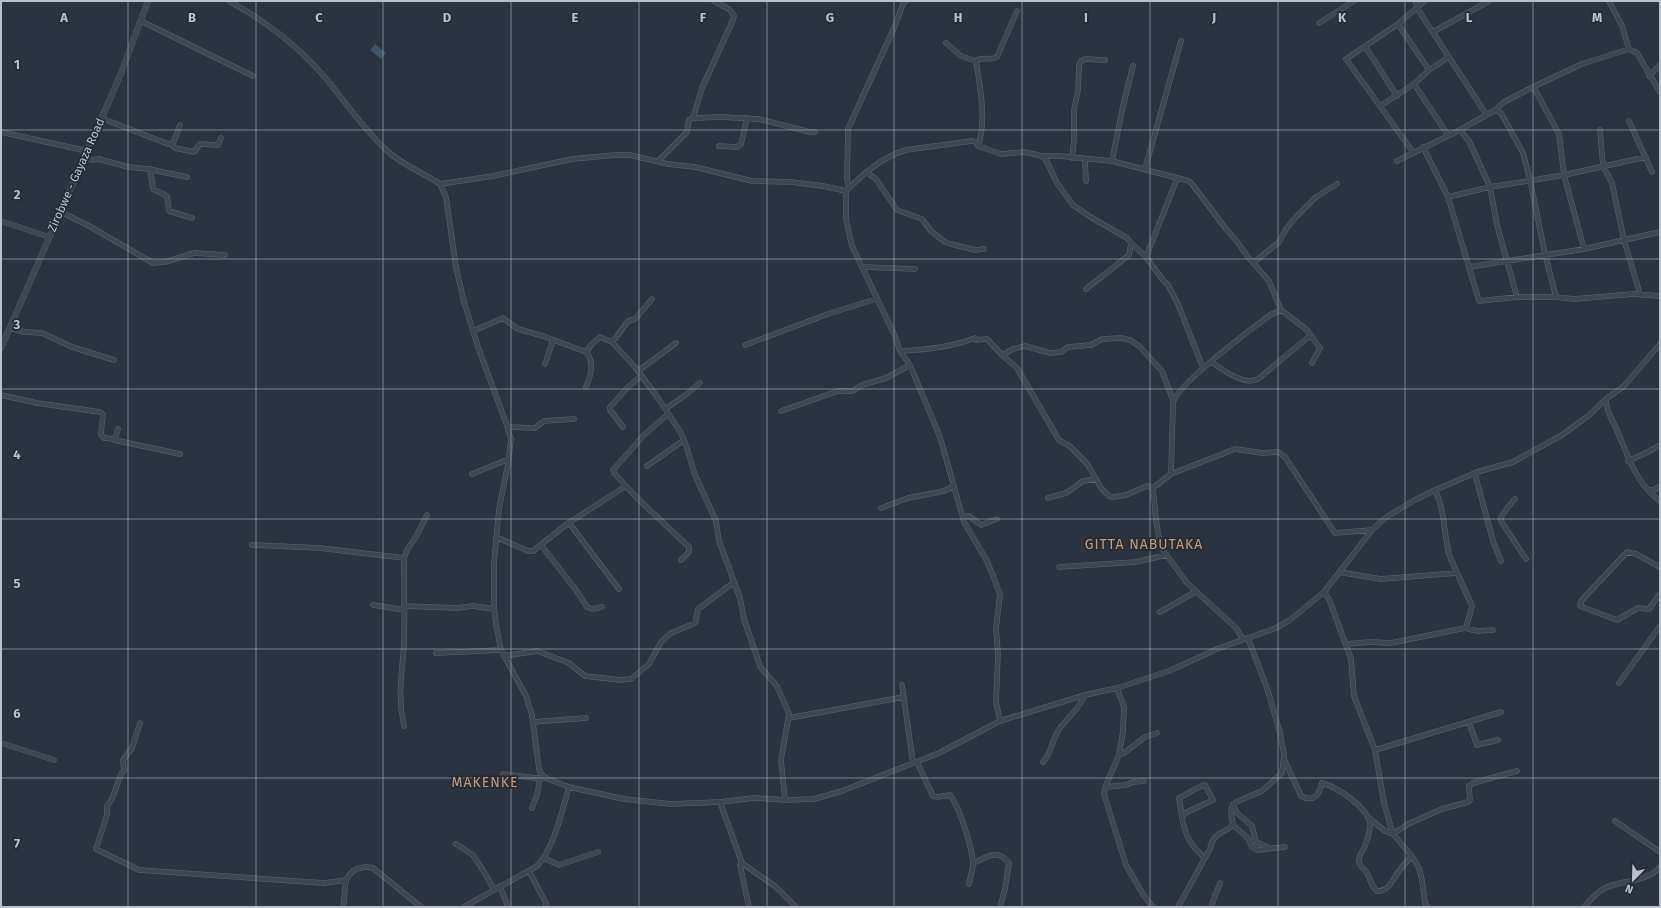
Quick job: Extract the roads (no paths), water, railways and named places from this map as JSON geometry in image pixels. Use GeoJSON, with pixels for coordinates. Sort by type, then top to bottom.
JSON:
{"type":"FeatureCollection","features":[{"type":"Feature","properties":{"kind":"street","name":"Zirobwe - Gayaza Road"},"geometry":{"type":"LineString","coordinates":[[1,348],[3,339],[10,328],[102,118],[148,1]]}},
{"type":"Feature","properties":{"kind":"street"},"geometry":{"type":"LineString","coordinates":[[229,1],[270,26],[288,40],[327,80],[357,118],[385,149],[398,159],[440,184],[446,197],[459,283],[473,330],[508,427],[511,445],[498,509],[494,563],[494,610],[496,630],[501,650],[526,696],[533,722],[537,765],[541,774],[569,787],[624,799],[671,804],[720,802],[754,798],[785,800],[814,799],[842,791],[939,753],[1000,720],[1085,695],[1117,688],[1169,670],[1245,638],[1276,628],[1290,620],[1324,592],[1372,530],[1392,512],[1435,490],[1475,474],[1513,462],[1551,442],[1588,416],[1606,399],[1624,386],[1660,344]]}},
{"type":"Feature","properties":{"kind":"street"},"geometry":{"type":"LineString","coordinates":[[658,161],[687,132],[689,120],[692,118],[702,88],[734,16],[730,10],[714,1]]}},
{"type":"Feature","properties":{"kind":"street"},"geometry":{"type":"LineString","coordinates":[[906,1],[903,4],[848,129],[846,157],[848,190],[847,227],[852,246],[863,267],[876,299],[895,336],[900,351],[910,365],[940,437],[963,517],[987,561],[1000,594],[996,629],[998,659],[996,702],[1000,720]]}},
{"type":"Feature","properties":{"kind":"street"},"geometry":{"type":"LineString","coordinates":[[1319,23],[1354,1]]}},
{"type":"Feature","properties":{"kind":"street"},"geometry":{"type":"LineString","coordinates":[[1415,1],[1417,8],[1486,114]]}},
{"type":"Feature","properties":{"kind":"street"},"geometry":{"type":"LineString","coordinates":[[1413,152],[1346,59],[1398,24],[1425,1]]}},
{"type":"Feature","properties":{"kind":"street"},"geometry":{"type":"LineString","coordinates":[[1433,32],[1489,1]]}},
{"type":"Feature","properties":{"kind":"street"},"geometry":{"type":"LineString","coordinates":[[1609,1],[1622,26],[1629,49]]}},
{"type":"Feature","properties":{"kind":"street"},"geometry":{"type":"LineString","coordinates":[[946,43],[961,56],[976,61],[981,58],[993,58],[997,56],[1017,11]]}},
{"type":"Feature","properties":{"kind":"street"},"geometry":{"type":"LineString","coordinates":[[141,21],[253,76]]}},
{"type":"Feature","properties":{"kind":"street"},"geometry":{"type":"LineString","coordinates":[[1398,24],[1429,70]]}},
{"type":"Feature","properties":{"kind":"street"},"geometry":{"type":"LineString","coordinates":[[1145,169],[1181,41]]}},
{"type":"Feature","properties":{"kind":"street"},"geometry":{"type":"LineString","coordinates":[[1365,46],[1397,96]]}},
{"type":"Feature","properties":{"kind":"street"},"geometry":{"type":"LineString","coordinates":[[1397,161],[1460,130],[1495,110],[1504,102],[1582,64],[1629,49],[1637,53],[1649,76],[1660,92]]}},
{"type":"Feature","properties":{"kind":"street"},"geometry":{"type":"LineString","coordinates":[[1380,106],[1414,84],[1429,70],[1449,57]]}},
{"type":"Feature","properties":{"kind":"street"},"geometry":{"type":"LineString","coordinates":[[1072,158],[1074,140],[1074,109],[1078,91],[1078,65],[1085,59],[1105,60]]}},
{"type":"Feature","properties":{"kind":"street"},"geometry":{"type":"LineString","coordinates":[[976,61],[982,123],[981,138],[978,146]]}},
{"type":"Feature","properties":{"kind":"street"},"geometry":{"type":"LineString","coordinates":[[1649,76],[1660,65]]}},
{"type":"Feature","properties":{"kind":"street"},"geometry":{"type":"LineString","coordinates":[[1112,161],[1133,66]]}},
{"type":"Feature","properties":{"kind":"street"},"geometry":{"type":"LineString","coordinates":[[1414,84],[1448,135]]}},
{"type":"Feature","properties":{"kind":"street"},"geometry":{"type":"LineString","coordinates":[[1534,88],[1559,134],[1564,175],[1584,249]]}},
{"type":"Feature","properties":{"kind":"street"},"geometry":{"type":"LineString","coordinates":[[1495,110],[1501,113],[1523,153],[1556,297]]}},
{"type":"Feature","properties":{"kind":"street"},"geometry":{"type":"LineString","coordinates":[[102,118],[171,144],[174,148],[194,152],[200,144],[218,145],[220,138]]}},
{"type":"Feature","properties":{"kind":"street"},"geometry":{"type":"LineString","coordinates":[[692,118],[747,118],[763,120],[815,132]]}},
{"type":"Feature","properties":{"kind":"street"},"geometry":{"type":"LineString","coordinates":[[719,146],[737,147],[741,144],[747,118]]}},
{"type":"Feature","properties":{"kind":"street"},"geometry":{"type":"LineString","coordinates":[[1629,121],[1652,172]]}},
{"type":"Feature","properties":{"kind":"street"},"geometry":{"type":"LineString","coordinates":[[171,144],[174,141],[180,125]]}},
{"type":"Feature","properties":{"kind":"street"},"geometry":{"type":"LineString","coordinates":[[1460,130],[1469,141],[1490,187],[1497,225],[1517,297]]}},
{"type":"Feature","properties":{"kind":"street"},"geometry":{"type":"LineString","coordinates":[[1600,130],[1603,166],[1612,183],[1624,240],[1640,294]]}},
{"type":"Feature","properties":{"kind":"street"},"geometry":{"type":"LineString","coordinates":[[1,132],[87,151]]}},
{"type":"Feature","properties":{"kind":"street"},"geometry":{"type":"LineString","coordinates":[[848,190],[866,172],[892,154],[906,150],[972,141],[976,142],[978,146],[1001,154],[1024,152],[1042,156],[1112,161],[1145,169],[1192,184],[1226,229],[1269,281],[1281,310],[1300,323],[1320,348],[1312,363]]}},
{"type":"Feature","properties":{"kind":"street"},"geometry":{"type":"LineString","coordinates":[[1424,147],[1448,196],[1479,301],[1517,297],[1556,297],[1574,299],[1640,294],[1660,296]]}},
{"type":"Feature","properties":{"kind":"street"},"geometry":{"type":"LineString","coordinates":[[440,184],[493,176],[572,159],[602,155],[630,155],[713,170],[752,181],[791,182],[848,190]]}},
{"type":"Feature","properties":{"kind":"street"},"geometry":{"type":"LineString","coordinates":[[1042,156],[1046,160],[1057,183],[1073,204],[1092,218],[1128,238],[1131,243],[1146,257],[1168,285],[1177,301],[1203,368]]}},
{"type":"Feature","properties":{"kind":"street"},"geometry":{"type":"LineString","coordinates":[[1448,196],[1490,187],[1564,175],[1646,157]]}},
{"type":"Feature","properties":{"kind":"street"},"geometry":{"type":"LineString","coordinates":[[84,158],[93,160],[99,159],[128,167],[150,169],[187,177]]}},
{"type":"Feature","properties":{"kind":"street"},"geometry":{"type":"LineString","coordinates":[[1085,159],[1086,181]]}},
{"type":"Feature","properties":{"kind":"street"},"geometry":{"type":"LineString","coordinates":[[150,169],[153,189],[167,196],[169,211],[192,218]]}},
{"type":"Feature","properties":{"kind":"street"},"geometry":{"type":"LineString","coordinates":[[866,172],[876,179],[898,210],[922,219],[931,231],[948,244],[975,250],[984,249]]}},
{"type":"Feature","properties":{"kind":"street"},"geometry":{"type":"LineString","coordinates":[[1146,257],[1177,179]]}},
{"type":"Feature","properties":{"kind":"street"},"geometry":{"type":"LineString","coordinates":[[1253,263],[1279,242],[1286,229],[1312,201],[1337,184]]}},
{"type":"Feature","properties":{"kind":"street"},"geometry":{"type":"LineString","coordinates":[[61,212],[91,227],[154,263],[165,262],[194,253],[225,255]]}},
{"type":"Feature","properties":{"kind":"street"},"geometry":{"type":"LineString","coordinates":[[1,221],[50,237]]}},
{"type":"Feature","properties":{"kind":"street"},"geometry":{"type":"LineString","coordinates":[[1469,267],[1584,249],[1660,232]]}},
{"type":"Feature","properties":{"kind":"street"},"geometry":{"type":"LineString","coordinates":[[1086,288],[1128,255],[1131,243]]}},
{"type":"Feature","properties":{"kind":"street"},"geometry":{"type":"LineString","coordinates":[[863,267],[915,269]]}},
{"type":"Feature","properties":{"kind":"street"},"geometry":{"type":"LineString","coordinates":[[612,342],[618,336],[628,320],[635,319],[652,299]]}},
{"type":"Feature","properties":{"kind":"street"},"geometry":{"type":"LineString","coordinates":[[746,345],[828,314],[876,299]]}},
{"type":"Feature","properties":{"kind":"street"},"geometry":{"type":"LineString","coordinates":[[1173,400],[1176,395],[1203,368],[1270,315],[1281,310]]}},
{"type":"Feature","properties":{"kind":"street"},"geometry":{"type":"LineString","coordinates":[[473,330],[503,318],[518,329],[586,352],[590,358],[592,372],[586,387]]}},
{"type":"Feature","properties":{"kind":"street"},"geometry":{"type":"LineString","coordinates":[[10,328],[24,332],[42,333],[72,347],[114,360]]}},
{"type":"Feature","properties":{"kind":"street"},"geometry":{"type":"LineString","coordinates":[[1211,362],[1244,381],[1252,382],[1258,380],[1311,335]]}},
{"type":"Feature","properties":{"kind":"street"},"geometry":{"type":"LineString","coordinates":[[586,352],[600,337],[612,342],[638,371],[665,408],[684,440],[695,475],[716,521],[718,542],[740,598],[744,619],[759,663],[761,668],[777,686],[789,718],[781,760],[785,800]]}},
{"type":"Feature","properties":{"kind":"street"},"geometry":{"type":"LineString","coordinates":[[900,351],[925,349],[966,342],[975,338],[976,340],[988,339],[1002,355],[1017,368],[1057,437],[1071,447],[1088,465],[1105,492],[1113,497],[1126,495],[1148,486],[1153,488]]}},
{"type":"Feature","properties":{"kind":"street"},"geometry":{"type":"LineString","coordinates":[[1002,355],[1025,346],[1050,353],[1060,352],[1068,347],[1091,345],[1102,339],[1121,338],[1130,340],[1139,346],[1162,371],[1173,400],[1171,474]]}},
{"type":"Feature","properties":{"kind":"street"},"geometry":{"type":"LineString","coordinates":[[545,364],[553,340]]}},
{"type":"Feature","properties":{"kind":"street"},"geometry":{"type":"LineString","coordinates":[[638,371],[676,343]]}},
{"type":"Feature","properties":{"kind":"street"},"geometry":{"type":"LineString","coordinates":[[781,411],[838,390],[853,390],[862,385],[886,378],[910,365]]}},
{"type":"Feature","properties":{"kind":"street"},"geometry":{"type":"LineString","coordinates":[[623,427],[610,410],[610,407],[627,388],[641,376]]}},
{"type":"Feature","properties":{"kind":"street"},"geometry":{"type":"LineString","coordinates":[[665,408],[683,397],[700,383]]}},
{"type":"Feature","properties":{"kind":"street"},"geometry":{"type":"LineString","coordinates":[[1,395],[37,403],[100,412],[103,414],[101,434],[104,438],[180,454]]}},
{"type":"Feature","properties":{"kind":"street"},"geometry":{"type":"LineString","coordinates":[[1606,399],[1607,411],[1616,427],[1628,461],[1639,479],[1653,496],[1660,501]]}},
{"type":"Feature","properties":{"kind":"street"},"geometry":{"type":"LineString","coordinates":[[668,414],[644,435],[613,470],[626,486],[689,547],[689,552],[681,560]]}},
{"type":"Feature","properties":{"kind":"street"},"geometry":{"type":"LineString","coordinates":[[508,427],[536,428],[544,420],[574,420]]}},
{"type":"Feature","properties":{"kind":"street"},"geometry":{"type":"LineString","coordinates":[[114,440],[118,429]]}},
{"type":"Feature","properties":{"kind":"street"},"geometry":{"type":"LineString","coordinates":[[647,466],[684,440]]}},
{"type":"Feature","properties":{"kind":"street"},"geometry":{"type":"LineString","coordinates":[[1628,461],[1648,452],[1660,444]]}},
{"type":"Feature","properties":{"kind":"street"},"geometry":{"type":"LineString","coordinates":[[1153,488],[1171,474],[1234,449],[1262,453],[1278,452],[1285,457],[1335,533],[1372,530]]}},
{"type":"Feature","properties":{"kind":"street"},"geometry":{"type":"LineString","coordinates":[[472,474],[509,458]]}},
{"type":"Feature","properties":{"kind":"street"},"geometry":{"type":"LineString","coordinates":[[1475,474],[1493,541],[1501,561]]}},
{"type":"Feature","properties":{"kind":"street"},"geometry":{"type":"LineString","coordinates":[[1048,498],[1066,493],[1083,481],[1096,479]]}},
{"type":"Feature","properties":{"kind":"street"},"geometry":{"type":"LineString","coordinates":[[496,537],[528,551],[533,551],[569,523],[626,486]]}},
{"type":"Feature","properties":{"kind":"street"},"geometry":{"type":"LineString","coordinates":[[881,508],[908,498],[944,491],[954,486]]}},
{"type":"Feature","properties":{"kind":"street"},"geometry":{"type":"LineString","coordinates":[[1648,490],[1656,489],[1660,486]]}},
{"type":"Feature","properties":{"kind":"street"},"geometry":{"type":"LineString","coordinates":[[1153,488],[1158,536],[1160,544],[1166,555],[1195,592],[1236,628],[1245,638],[1268,691],[1280,732],[1284,757],[1301,796],[1311,800],[1315,798],[1320,791],[1322,783],[1328,785],[1350,799],[1369,818],[1385,831],[1393,834]]}},
{"type":"Feature","properties":{"kind":"street"},"geometry":{"type":"LineString","coordinates":[[1435,490],[1440,500],[1443,512],[1447,549],[1472,606],[1466,628]]}},
{"type":"Feature","properties":{"kind":"street"},"geometry":{"type":"LineString","coordinates":[[1516,499],[1501,517],[1526,559]]}},
{"type":"Feature","properties":{"kind":"street"},"geometry":{"type":"LineString","coordinates":[[404,726],[399,693],[404,645],[404,558],[407,550],[428,515]]}},
{"type":"Feature","properties":{"kind":"street"},"geometry":{"type":"LineString","coordinates":[[963,517],[969,516],[981,526],[997,519]]}},
{"type":"Feature","properties":{"kind":"street"},"geometry":{"type":"LineString","coordinates":[[569,523],[619,589]]}},
{"type":"Feature","properties":{"kind":"street"},"geometry":{"type":"LineString","coordinates":[[252,545],[327,549],[404,558]]}},
{"type":"Feature","properties":{"kind":"street"},"geometry":{"type":"LineString","coordinates":[[541,545],[587,606],[592,609],[602,607]]}},
{"type":"Feature","properties":{"kind":"street"},"geometry":{"type":"LineString","coordinates":[[1660,566],[1636,554],[1627,552],[1582,600],[1580,605],[1616,620],[1638,608],[1650,609],[1660,594]]}},
{"type":"Feature","properties":{"kind":"street"},"geometry":{"type":"LineString","coordinates":[[1059,567],[1093,566],[1136,562],[1166,555]]}},
{"type":"Feature","properties":{"kind":"street"},"geometry":{"type":"LineString","coordinates":[[1339,572],[1381,579],[1457,573]]}},
{"type":"Feature","properties":{"kind":"street"},"geometry":{"type":"LineString","coordinates":[[504,656],[537,651],[569,663],[585,676],[620,680],[631,679],[649,664],[661,642],[671,633],[695,623],[698,609],[733,582]]}},
{"type":"Feature","properties":{"kind":"street"},"geometry":{"type":"LineString","coordinates":[[1160,612],[1195,592]]}},
{"type":"Feature","properties":{"kind":"street"},"geometry":{"type":"LineString","coordinates":[[1324,592],[1329,599],[1346,644],[1352,665],[1354,696],[1376,750],[1384,803],[1393,834],[1412,856],[1419,868],[1425,906]]}},
{"type":"Feature","properties":{"kind":"street"},"geometry":{"type":"LineString","coordinates":[[373,605],[404,608],[457,608],[473,606],[494,610]]}},
{"type":"Feature","properties":{"kind":"street"},"geometry":{"type":"LineString","coordinates":[[1619,682],[1660,626]]}},
{"type":"Feature","properties":{"kind":"street"},"geometry":{"type":"LineString","coordinates":[[1346,644],[1370,642],[1391,643],[1466,628],[1481,631],[1493,630]]}},
{"type":"Feature","properties":{"kind":"street"},"geometry":{"type":"LineString","coordinates":[[436,653],[501,650]]}},
{"type":"Feature","properties":{"kind":"street"},"geometry":{"type":"LineString","coordinates":[[902,685],[915,763],[932,796],[938,797],[950,795],[955,801],[967,838],[973,863],[969,884]]}},
{"type":"Feature","properties":{"kind":"street"},"geometry":{"type":"LineString","coordinates":[[1117,688],[1124,707],[1124,731],[1119,755],[1105,787],[1104,794],[1126,865],[1144,896],[1153,907]]}},
{"type":"Feature","properties":{"kind":"street"},"geometry":{"type":"LineString","coordinates":[[1043,762],[1047,758],[1059,728],[1075,713],[1085,695]]}},
{"type":"Feature","properties":{"kind":"street"},"geometry":{"type":"LineString","coordinates":[[789,718],[904,697]]}},
{"type":"Feature","properties":{"kind":"street"},"geometry":{"type":"LineString","coordinates":[[1376,750],[1501,712]]}},
{"type":"Feature","properties":{"kind":"street"},"geometry":{"type":"LineString","coordinates":[[533,722],[586,718]]}},
{"type":"Feature","properties":{"kind":"street"},"geometry":{"type":"LineString","coordinates":[[1469,722],[1477,745],[1498,740]]}},
{"type":"Feature","properties":{"kind":"street"},"geometry":{"type":"LineString","coordinates":[[140,723],[132,748],[123,760],[124,770],[121,774],[112,799],[107,806],[107,815],[96,849],[139,870],[279,880],[324,882],[346,880]]}},
{"type":"Feature","properties":{"kind":"street"},"geometry":{"type":"LineString","coordinates":[[1119,755],[1124,753],[1145,737],[1158,733]]}},
{"type":"Feature","properties":{"kind":"street"},"geometry":{"type":"LineString","coordinates":[[1,744],[54,760]]}},
{"type":"Feature","properties":{"kind":"street"},"geometry":{"type":"LineString","coordinates":[[1282,773],[1284,757]]}},
{"type":"Feature","properties":{"kind":"street"},"geometry":{"type":"LineString","coordinates":[[1269,848],[1248,838],[1233,825],[1230,814],[1233,804],[1262,791],[1282,773],[1290,770]]}},
{"type":"Feature","properties":{"kind":"street"},"geometry":{"type":"LineString","coordinates":[[1393,834],[1408,824],[1442,809],[1468,802],[1470,800],[1469,786],[1474,783],[1517,771]]}},
{"type":"Feature","properties":{"kind":"street"},"geometry":{"type":"LineString","coordinates":[[503,774],[535,778],[545,777]]}},
{"type":"Feature","properties":{"kind":"street"},"geometry":{"type":"LineString","coordinates":[[532,808],[537,795],[540,780],[545,777]]}},
{"type":"Feature","properties":{"kind":"street"},"geometry":{"type":"LineString","coordinates":[[1105,787],[1126,785],[1133,782],[1144,781]]}},
{"type":"Feature","properties":{"kind":"street"},"geometry":{"type":"LineString","coordinates":[[1182,817],[1185,813],[1213,800],[1205,785],[1201,785],[1190,793],[1178,798],[1182,817],[1189,841],[1202,854],[1204,859]]}},
{"type":"Feature","properties":{"kind":"street"},"geometry":{"type":"LineString","coordinates":[[464,907],[529,871],[537,866],[544,858],[552,839],[569,787]]}},
{"type":"Feature","properties":{"kind":"street"},"geometry":{"type":"LineString","coordinates":[[720,802],[742,863],[740,865],[749,907]]}},
{"type":"Feature","properties":{"kind":"street"},"geometry":{"type":"LineString","coordinates":[[1233,804],[1236,812],[1252,826],[1256,842]]}},
{"type":"Feature","properties":{"kind":"street"},"geometry":{"type":"LineString","coordinates":[[1369,818],[1370,828],[1366,843],[1358,861],[1360,866],[1365,870],[1371,884],[1377,891],[1385,890],[1402,866],[1412,856]]}},
{"type":"Feature","properties":{"kind":"street"},"geometry":{"type":"LineString","coordinates":[[1614,821],[1660,852]]}},
{"type":"Feature","properties":{"kind":"street"},"geometry":{"type":"LineString","coordinates":[[1178,907],[1210,849],[1212,841],[1219,833],[1233,825]]}},
{"type":"Feature","properties":{"kind":"street"},"geometry":{"type":"LineString","coordinates":[[1248,838],[1252,846],[1257,850],[1262,851],[1269,848],[1285,848]]}},
{"type":"Feature","properties":{"kind":"street"},"geometry":{"type":"LineString","coordinates":[[456,844],[473,855],[494,890]]}},
{"type":"Feature","properties":{"kind":"street"},"geometry":{"type":"LineString","coordinates":[[544,858],[559,865],[598,852]]}},
{"type":"Feature","properties":{"kind":"street"},"geometry":{"type":"LineString","coordinates":[[973,863],[997,854],[1003,856],[1009,863],[1005,889],[1000,907]]}},
{"type":"Feature","properties":{"kind":"street"},"geometry":{"type":"LineString","coordinates":[[742,863],[776,887],[796,907]]}},
{"type":"Feature","properties":{"kind":"street"},"geometry":{"type":"LineString","coordinates":[[343,907],[346,880],[354,871],[361,867],[373,868],[420,907]]}},
{"type":"Feature","properties":{"kind":"street"},"geometry":{"type":"LineString","coordinates":[[1584,907],[1602,889],[1651,875],[1660,867]]}},
{"type":"Feature","properties":{"kind":"street"},"geometry":{"type":"LineString","coordinates":[[529,871],[546,907]]}},
{"type":"Feature","properties":{"kind":"street"},"geometry":{"type":"LineString","coordinates":[[1211,907],[1220,884]]}},
{"type":"Feature","properties":{"kind":"street"},"geometry":{"type":"LineString","coordinates":[[500,886],[508,907]]}},
{"type":"Feature","properties":{"kind":"water"},"geometry":{"type":"Polygon","coordinates":[[[375,44],[386,53],[381,59],[370,50],[375,44]]]}},
{"type":"Feature","properties":{"kind":"district","name":"GITTA NABUTAKA"},"geometry":{"type":"Point","coordinates":[1144,544]}},
{"type":"Feature","properties":{"kind":"district","name":"MAKENKE"},"geometry":{"type":"Point","coordinates":[485,782]}}]}
